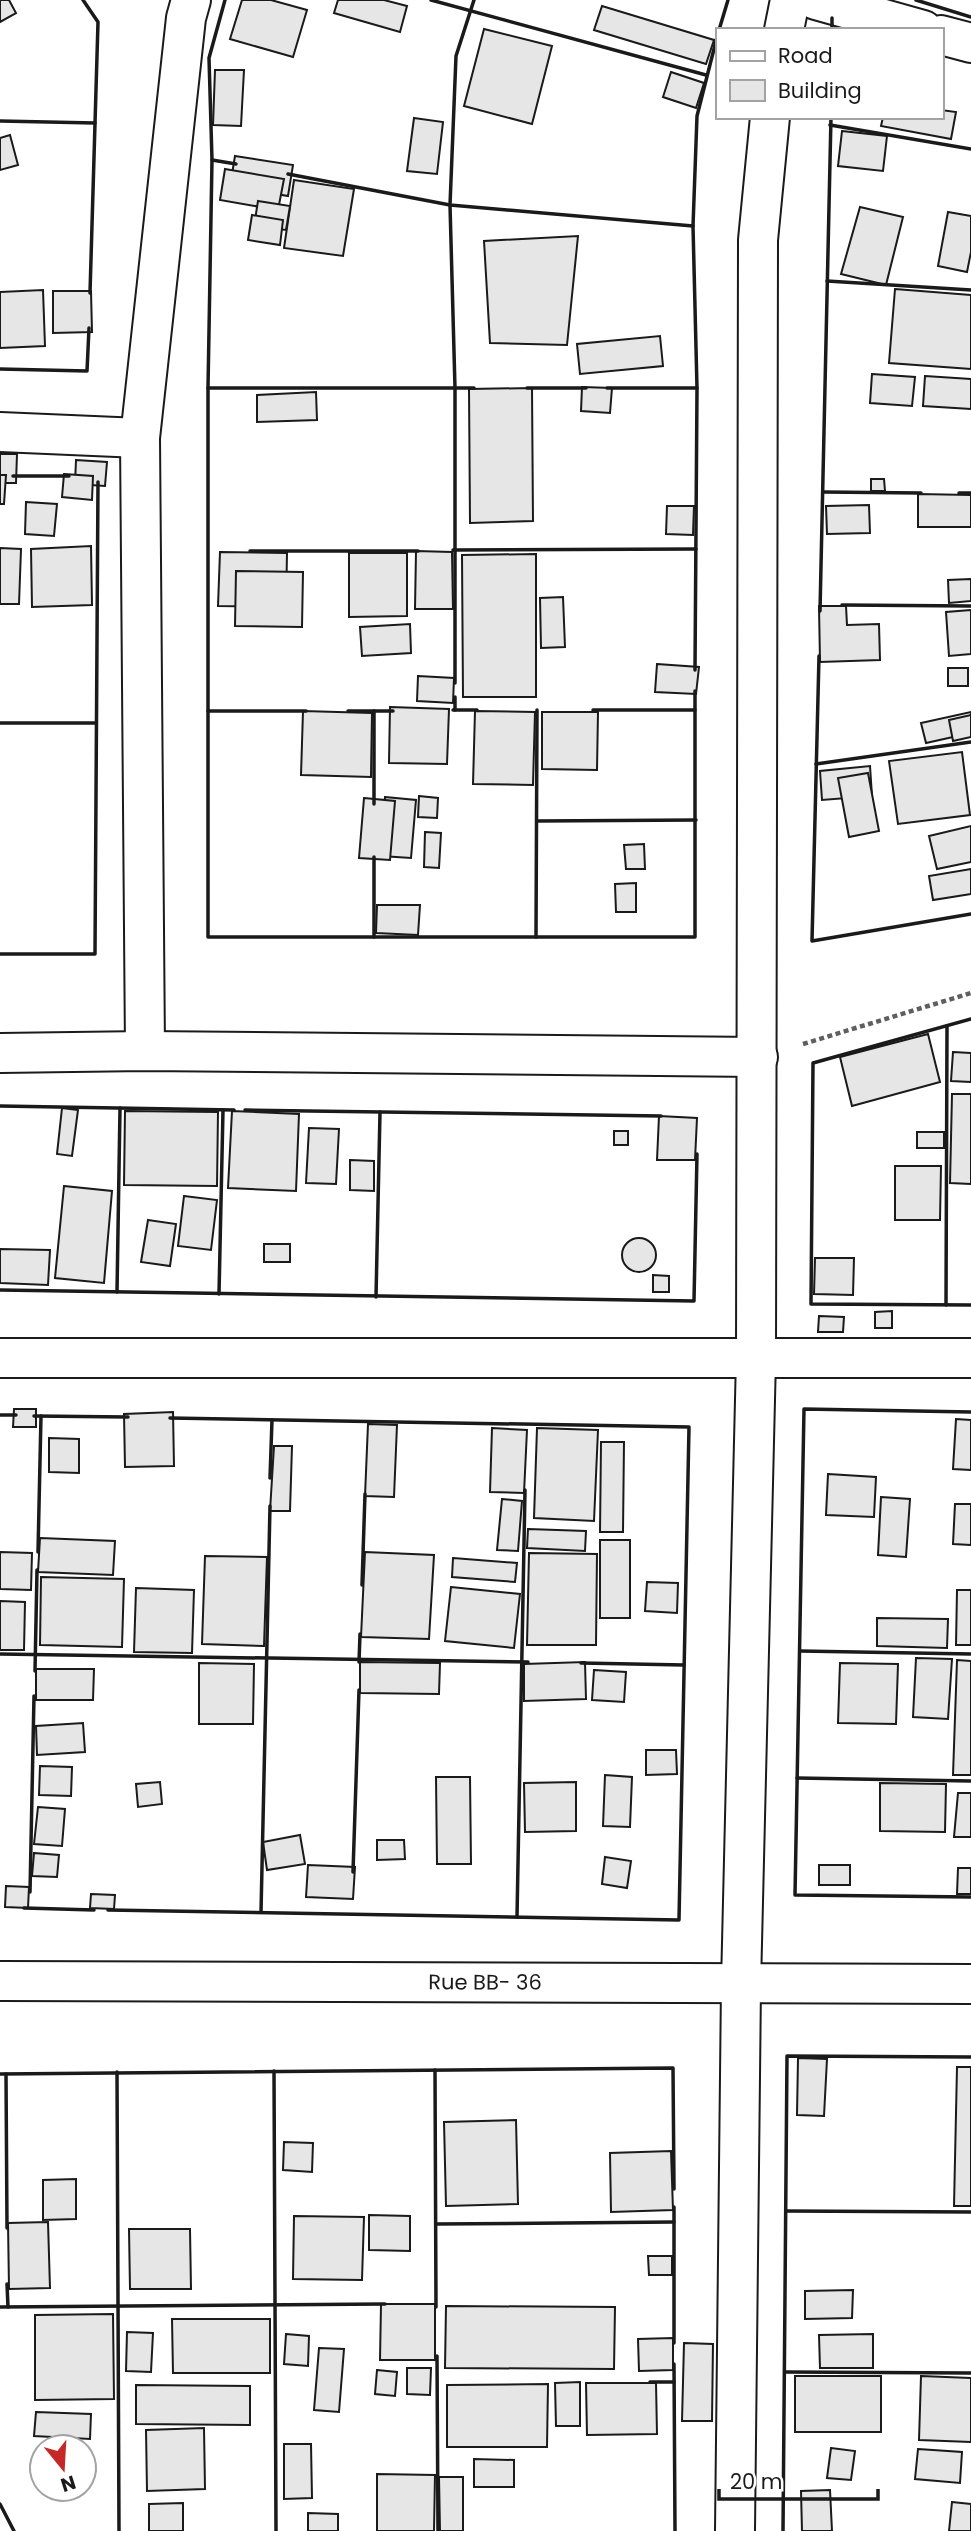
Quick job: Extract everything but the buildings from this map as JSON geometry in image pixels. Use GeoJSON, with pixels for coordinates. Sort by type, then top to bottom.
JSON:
{"type":"FeatureCollection","features":[{"type":"Feature","properties":{"kind":"street"},"geometry":{"type":"LineString","coordinates":[[784,28],[790,0]]}},
{"type":"Feature","properties":{"kind":"street"},"geometry":{"type":"LineString","coordinates":[[816,0],[916,28]]}},
{"type":"Feature","properties":{"kind":"street"},"geometry":{"type":"LineString","coordinates":[[145,1051],[140,439],[184,6]]}},
{"type":"Feature","properties":{"kind":"street"},"geometry":{"type":"LineString","coordinates":[[943,36],[971,43]]}},
{"type":"Feature","properties":{"kind":"street"},"geometry":{"type":"LineString","coordinates":[[735,2531],[741,1985],[756,1358],[758,240],[770,119]]}},
{"type":"Feature","properties":{"kind":"street"},"geometry":{"type":"LineString","coordinates":[[0,432],[140,439]]}},
{"type":"Feature","properties":{"kind":"street"},"geometry":{"type":"LineString","coordinates":[[0,1053],[145,1051],[758,1057]]}},
{"type":"Feature","properties":{"kind":"street"},"geometry":{"type":"LineString","coordinates":[[0,1358],[971,1358]]}},
{"type":"Feature","properties":{"kind":"street","name":"Rue BB- 36"},"geometry":{"type":"LineString","coordinates":[[0,1981],[971,1984]]}},
{"type":"Feature","properties":{"kind":"path"},"geometry":{"type":"LineString","coordinates":[[758,1057],[971,993]]}},
{"type":"Feature","properties":{"kind":"wall"},"geometry":{"type":"LineString","coordinates":[[83,0],[98,22],[90,293]]}},
{"type":"Feature","properties":{"kind":"wall"},"geometry":{"type":"LineString","coordinates":[[225,0],[209,58],[212,160],[208,388],[208,937],[695,937],[695,691]]}},
{"type":"Feature","properties":{"kind":"wall"},"geometry":{"type":"LineString","coordinates":[[431,0],[706,75]]}},
{"type":"Feature","properties":{"kind":"wall"},"geometry":{"type":"LineString","coordinates":[[455,683],[455,388],[450,205],[456,56],[474,0]]}},
{"type":"Feature","properties":{"kind":"wall"},"geometry":{"type":"LineString","coordinates":[[720,28],[728,0]]}},
{"type":"Feature","properties":{"kind":"wall"},"geometry":{"type":"LineString","coordinates":[[916,0],[971,17]]}},
{"type":"Feature","properties":{"kind":"wall"},"geometry":{"type":"LineString","coordinates":[[832,18],[832,28]]}},
{"type":"Feature","properties":{"kind":"wall"},"geometry":{"type":"LineString","coordinates":[[695,670],[697,388],[693,226],[697,116],[716,41]]}},
{"type":"Feature","properties":{"kind":"wall"},"geometry":{"type":"LineString","coordinates":[[820,611],[831,119]]}},
{"type":"Feature","properties":{"kind":"wall"},"geometry":{"type":"LineString","coordinates":[[0,121],[95,123]]}},
{"type":"Feature","properties":{"kind":"wall"},"geometry":{"type":"LineString","coordinates":[[830,125],[971,149]]}},
{"type":"Feature","properties":{"kind":"wall"},"geometry":{"type":"LineString","coordinates":[[212,160],[236,164]]}},
{"type":"Feature","properties":{"kind":"wall"},"geometry":{"type":"LineString","coordinates":[[288,174],[450,205],[693,226]]}},
{"type":"Feature","properties":{"kind":"wall"},"geometry":{"type":"LineString","coordinates":[[827,281],[971,290]]}},
{"type":"Feature","properties":{"kind":"wall"},"geometry":{"type":"LineString","coordinates":[[0,369],[87,371],[89,328]]}},
{"type":"Feature","properties":{"kind":"wall"},"geometry":{"type":"LineString","coordinates":[[208,388],[474,388]]}},
{"type":"Feature","properties":{"kind":"wall"},"geometry":{"type":"LineString","coordinates":[[527,388],[586,388]]}},
{"type":"Feature","properties":{"kind":"wall"},"geometry":{"type":"LineString","coordinates":[[607,388],[697,388]]}},
{"type":"Feature","properties":{"kind":"wall"},"geometry":{"type":"LineString","coordinates":[[13,476],[69,476]]}},
{"type":"Feature","properties":{"kind":"wall"},"geometry":{"type":"LineString","coordinates":[[0,954],[95,954],[98,482]]}},
{"type":"Feature","properties":{"kind":"wall"},"geometry":{"type":"LineString","coordinates":[[823,492],[921,493]]}},
{"type":"Feature","properties":{"kind":"wall"},"geometry":{"type":"LineString","coordinates":[[959,493],[971,493]]}},
{"type":"Feature","properties":{"kind":"wall"},"geometry":{"type":"LineString","coordinates":[[453,550],[696,549]]}},
{"type":"Feature","properties":{"kind":"wall"},"geometry":{"type":"LineString","coordinates":[[250,551],[418,551]]}},
{"type":"Feature","properties":{"kind":"wall"},"geometry":{"type":"LineString","coordinates":[[842,605],[971,606]]}},
{"type":"Feature","properties":{"kind":"wall"},"geometry":{"type":"LineString","coordinates":[[819,656],[812,941],[971,914]]}},
{"type":"Feature","properties":{"kind":"wall"},"geometry":{"type":"LineString","coordinates":[[455,697],[455,710]]}},
{"type":"Feature","properties":{"kind":"wall"},"geometry":{"type":"LineString","coordinates":[[453,710],[477,710]]}},
{"type":"Feature","properties":{"kind":"wall"},"geometry":{"type":"LineString","coordinates":[[536,937],[537,710]]}},
{"type":"Feature","properties":{"kind":"wall"},"geometry":{"type":"LineString","coordinates":[[593,710],[695,710]]}},
{"type":"Feature","properties":{"kind":"wall"},"geometry":{"type":"LineString","coordinates":[[208,711],[306,711]]}},
{"type":"Feature","properties":{"kind":"wall"},"geometry":{"type":"LineString","coordinates":[[348,711],[393,711]]}},
{"type":"Feature","properties":{"kind":"wall"},"geometry":{"type":"LineString","coordinates":[[374,711],[374,804]]}},
{"type":"Feature","properties":{"kind":"wall"},"geometry":{"type":"LineString","coordinates":[[0,723],[96,723]]}},
{"type":"Feature","properties":{"kind":"wall"},"geometry":{"type":"LineString","coordinates":[[816,764],[971,742]]}},
{"type":"Feature","properties":{"kind":"wall"},"geometry":{"type":"LineString","coordinates":[[537,821],[696,820]]}},
{"type":"Feature","properties":{"kind":"wall"},"geometry":{"type":"LineString","coordinates":[[374,857],[374,937]]}},
{"type":"Feature","properties":{"kind":"wall"},"geometry":{"type":"LineString","coordinates":[[971,1019],[813,1063],[811,1304],[971,1305]]}},
{"type":"Feature","properties":{"kind":"wall"},"geometry":{"type":"LineString","coordinates":[[946,1305],[947,1026]]}},
{"type":"Feature","properties":{"kind":"wall"},"geometry":{"type":"LineString","coordinates":[[0,1106],[234,1110]]}},
{"type":"Feature","properties":{"kind":"wall"},"geometry":{"type":"LineString","coordinates":[[117,1292],[120,1108]]}},
{"type":"Feature","properties":{"kind":"wall"},"geometry":{"type":"LineString","coordinates":[[219,1294],[223,1110]]}},
{"type":"Feature","properties":{"kind":"wall"},"geometry":{"type":"LineString","coordinates":[[245,1110],[661,1116]]}},
{"type":"Feature","properties":{"kind":"wall"},"geometry":{"type":"LineString","coordinates":[[376,1297],[380,1112]]}},
{"type":"Feature","properties":{"kind":"wall"},"geometry":{"type":"LineString","coordinates":[[0,1290],[694,1301],[697,1154]]}},
{"type":"Feature","properties":{"kind":"wall"},"geometry":{"type":"LineString","coordinates":[[971,1412],[804,1409],[795,1895],[971,1897]]}},
{"type":"Feature","properties":{"kind":"wall"},"geometry":{"type":"LineString","coordinates":[[0,1415],[16,1415]]}},
{"type":"Feature","properties":{"kind":"wall"},"geometry":{"type":"LineString","coordinates":[[34,1416],[128,1417]]}},
{"type":"Feature","properties":{"kind":"wall"},"geometry":{"type":"LineString","coordinates":[[38,1552],[41,1416]]}},
{"type":"Feature","properties":{"kind":"wall"},"geometry":{"type":"LineString","coordinates":[[108,1910],[679,1920],[689,1427],[170,1418]]}},
{"type":"Feature","properties":{"kind":"wall"},"geometry":{"type":"LineString","coordinates":[[270,1478],[272,1420]]}},
{"type":"Feature","properties":{"kind":"wall"},"geometry":{"type":"LineString","coordinates":[[517,1917],[525,1490]]}},
{"type":"Feature","properties":{"kind":"wall"},"geometry":{"type":"LineString","coordinates":[[362,1585],[365,1494]]}},
{"type":"Feature","properties":{"kind":"wall"},"geometry":{"type":"LineString","coordinates":[[261,1912],[270,1506]]}},
{"type":"Feature","properties":{"kind":"wall"},"geometry":{"type":"LineString","coordinates":[[35,1671],[37,1570]]}},
{"type":"Feature","properties":{"kind":"wall"},"geometry":{"type":"LineString","coordinates":[[359,1662],[360,1634]]}},
{"type":"Feature","properties":{"kind":"wall"},"geometry":{"type":"LineString","coordinates":[[800,1651],[971,1654]]}},
{"type":"Feature","properties":{"kind":"wall"},"geometry":{"type":"LineString","coordinates":[[0,1654],[528,1662]]}},
{"type":"Feature","properties":{"kind":"wall"},"geometry":{"type":"LineString","coordinates":[[581,1663],[684,1665]]}},
{"type":"Feature","properties":{"kind":"wall"},"geometry":{"type":"LineString","coordinates":[[353,1872],[359,1690]]}},
{"type":"Feature","properties":{"kind":"wall"},"geometry":{"type":"LineString","coordinates":[[30,1892],[34,1696]]}},
{"type":"Feature","properties":{"kind":"wall"},"geometry":{"type":"LineString","coordinates":[[797,1778],[971,1781]]}},
{"type":"Feature","properties":{"kind":"wall"},"geometry":{"type":"LineString","coordinates":[[24,1908],[94,1910]]}},
{"type":"Feature","properties":{"kind":"wall"},"geometry":{"type":"LineString","coordinates":[[783,2531],[787,2056],[971,2057]]}},
{"type":"Feature","properties":{"kind":"wall"},"geometry":{"type":"LineString","coordinates":[[0,2074],[673,2068],[674,2189]]}},
{"type":"Feature","properties":{"kind":"wall"},"geometry":{"type":"LineString","coordinates":[[435,2070],[436,2307]]}},
{"type":"Feature","properties":{"kind":"wall"},"geometry":{"type":"LineString","coordinates":[[274,2071],[276,2531]]}},
{"type":"Feature","properties":{"kind":"wall"},"geometry":{"type":"LineString","coordinates":[[117,2072],[119,2531]]}},
{"type":"Feature","properties":{"kind":"wall"},"geometry":{"type":"LineString","coordinates":[[6,2074],[7,2228]]}},
{"type":"Feature","properties":{"kind":"wall"},"geometry":{"type":"LineString","coordinates":[[674,2207],[674,2343]]}},
{"type":"Feature","properties":{"kind":"wall"},"geometry":{"type":"LineString","coordinates":[[786,2211],[971,2212]]}},
{"type":"Feature","properties":{"kind":"wall"},"geometry":{"type":"LineString","coordinates":[[436,2224],[674,2222]]}},
{"type":"Feature","properties":{"kind":"wall"},"geometry":{"type":"LineString","coordinates":[[7,2284],[8,2307]]}},
{"type":"Feature","properties":{"kind":"wall"},"geometry":{"type":"LineString","coordinates":[[0,2307],[385,2304]]}},
{"type":"Feature","properties":{"kind":"wall"},"geometry":{"type":"LineString","coordinates":[[437,2356],[438,2531]]}},
{"type":"Feature","properties":{"kind":"wall"},"geometry":{"type":"LineString","coordinates":[[674,2364],[675,2531]]}},
{"type":"Feature","properties":{"kind":"wall"},"geometry":{"type":"LineString","coordinates":[[785,2372],[971,2373]]}},
{"type":"Feature","properties":{"kind":"wall"},"geometry":{"type":"LineString","coordinates":[[650,2382],[674,2382]]}},
{"type":"Feature","properties":{"kind":"wall"},"geometry":{"type":"LineString","coordinates":[[0,2504],[14,2531]]}}]}
